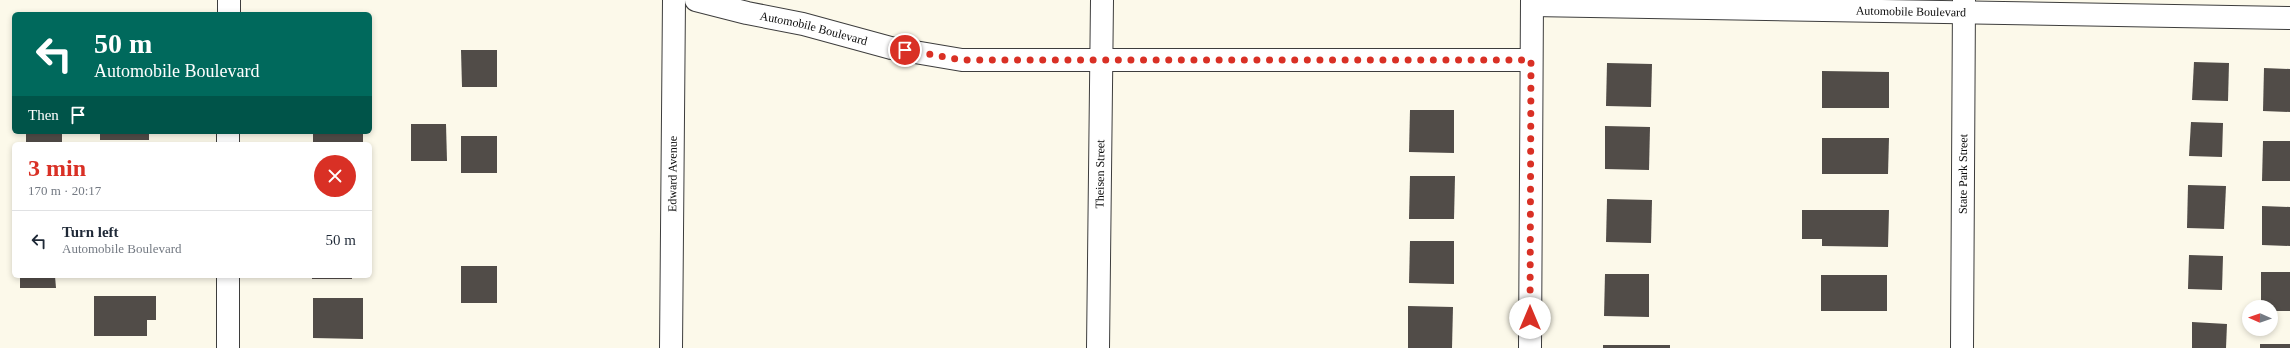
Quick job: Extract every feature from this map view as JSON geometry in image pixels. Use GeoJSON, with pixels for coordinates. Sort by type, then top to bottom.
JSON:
{"type":"FeatureCollection","features":[{"type":"Feature","properties":{"kind":"street"},"geometry":{"type":"LineString","coordinates":[[229,0],[229,12]]}},
{"type":"Feature","properties":{"kind":"street","name":"Edward Avenue"},"geometry":{"type":"LineString","coordinates":[[671,348],[674,0]]}},
{"type":"Feature","properties":{"kind":"street","name":"Automobile Boulevard"},"geometry":{"type":"LineString","coordinates":[[696,0],[747,14],[803,24],[891,48],[962,60],[1531,60]]}},
{"type":"Feature","properties":{"kind":"street","name":"Theisen Street"},"geometry":{"type":"LineString","coordinates":[[1098,348],[1102,0]]}},
{"type":"Feature","properties":{"kind":"street"},"geometry":{"type":"LineString","coordinates":[[1530,348],[1532,2]]}},
{"type":"Feature","properties":{"kind":"street","name":"Automobile Boulevard"},"geometry":{"type":"LineString","coordinates":[[1532,2],[1964,6],[2290,18]]}},
{"type":"Feature","properties":{"kind":"street","name":"State Park Street"},"geometry":{"type":"LineString","coordinates":[[1962,348],[1964,6]]}},
{"type":"Feature","properties":{"kind":"street"},"geometry":{"type":"LineString","coordinates":[[228,278],[228,348]]}},
{"type":"Feature","properties":{"kind":"building"},"geometry":{"type":"Polygon","coordinates":[[[461,50],[497,50],[497,87],[462,87],[461,50]]]}},
{"type":"Feature","properties":{"kind":"building"},"geometry":{"type":"Polygon","coordinates":[[[2194,62],[2229,63],[2228,101],[2192,100],[2194,62]]]}},
{"type":"Feature","properties":{"kind":"building"},"geometry":{"type":"Polygon","coordinates":[[[1607,63],[1652,64],[1651,107],[1606,106],[1607,63]]]}},
{"type":"Feature","properties":{"kind":"building"},"geometry":{"type":"Polygon","coordinates":[[[2264,68],[2290,69],[2290,112],[2263,111],[2264,68]]]}},
{"type":"Feature","properties":{"kind":"building"},"geometry":{"type":"Polygon","coordinates":[[[1822,71],[1889,72],[1889,108],[1822,108],[1822,71]]]}},
{"type":"Feature","properties":{"kind":"building"},"geometry":{"type":"Polygon","coordinates":[[[1410,110],[1454,110],[1454,153],[1409,152],[1410,110]]]}},
{"type":"Feature","properties":{"kind":"building"},"geometry":{"type":"Polygon","coordinates":[[[2191,122],[2223,123],[2222,157],[2189,156],[2191,122]]]}},
{"type":"Feature","properties":{"kind":"building"},"geometry":{"type":"Polygon","coordinates":[[[411,124],[446,124],[447,161],[411,161],[411,124]]]}},
{"type":"Feature","properties":{"kind":"building"},"geometry":{"type":"Polygon","coordinates":[[[1605,126],[1650,127],[1649,170],[1605,169],[1605,126]]]}},
{"type":"Feature","properties":{"kind":"building"},"geometry":{"type":"Polygon","coordinates":[[[26,134],[62,134],[62,142],[26,142],[26,134]]]}},
{"type":"Feature","properties":{"kind":"building"},"geometry":{"type":"Polygon","coordinates":[[[100,134],[149,134],[149,140],[100,140],[100,134]]]}},
{"type":"Feature","properties":{"kind":"building"},"geometry":{"type":"Polygon","coordinates":[[[313,134],[363,134],[363,142],[313,142],[313,134]]]}},
{"type":"Feature","properties":{"kind":"building"},"geometry":{"type":"Polygon","coordinates":[[[461,136],[497,136],[497,173],[461,173],[461,136]]]}},
{"type":"Feature","properties":{"kind":"building"},"geometry":{"type":"Polygon","coordinates":[[[1822,138],[1889,138],[1888,174],[1822,174],[1822,138]]]}},
{"type":"Feature","properties":{"kind":"building"},"geometry":{"type":"Polygon","coordinates":[[[2263,141],[2290,141],[2290,181],[2262,181],[2263,141]]]}},
{"type":"Feature","properties":{"kind":"building"},"geometry":{"type":"Polygon","coordinates":[[[1410,176],[1455,176],[1454,219],[1409,219],[1410,176]]]}},
{"type":"Feature","properties":{"kind":"building"},"geometry":{"type":"Polygon","coordinates":[[[2188,185],[2226,186],[2224,229],[2187,228],[2188,185]]]}},
{"type":"Feature","properties":{"kind":"building"},"geometry":{"type":"Polygon","coordinates":[[[1607,199],[1652,200],[1651,243],[1606,242],[1607,199]]]}},
{"type":"Feature","properties":{"kind":"building"},"geometry":{"type":"Polygon","coordinates":[[[2262,206],[2290,207],[2290,246],[2262,245],[2262,206]]]}},
{"type":"Feature","properties":{"kind":"building"},"geometry":{"type":"Polygon","coordinates":[[[1802,210],[1889,210],[1888,247],[1822,246],[1822,239],[1802,239],[1802,210]]]}},
{"type":"Feature","properties":{"kind":"building"},"geometry":{"type":"Polygon","coordinates":[[[1410,241],[1454,241],[1454,284],[1409,283],[1410,241]]]}},
{"type":"Feature","properties":{"kind":"building"},"geometry":{"type":"Polygon","coordinates":[[[2189,255],[2223,256],[2222,290],[2188,289],[2189,255]]]}},
{"type":"Feature","properties":{"kind":"building"},"geometry":{"type":"Polygon","coordinates":[[[461,266],[497,266],[497,303],[461,303],[461,266]]]}},
{"type":"Feature","properties":{"kind":"building"},"geometry":{"type":"Polygon","coordinates":[[[2261,272],[2290,272],[2290,311],[2278,311],[2278,300],[2261,300],[2261,272]]]}},
{"type":"Feature","properties":{"kind":"building"},"geometry":{"type":"Polygon","coordinates":[[[1605,274],[1649,274],[1649,317],[1604,316],[1605,274]]]}},
{"type":"Feature","properties":{"kind":"building"},"geometry":{"type":"Polygon","coordinates":[[[1821,275],[1887,275],[1887,311],[1821,311],[1821,275]]]}},
{"type":"Feature","properties":{"kind":"building"},"geometry":{"type":"Polygon","coordinates":[[[20,278],[55,278],[56,288],[20,288],[20,278]]]}},
{"type":"Feature","properties":{"kind":"building"},"geometry":{"type":"Polygon","coordinates":[[[312,278],[352,278],[352,279],[312,278]]]}},
{"type":"Feature","properties":{"kind":"building"},"geometry":{"type":"Polygon","coordinates":[[[94,296],[156,296],[156,320],[147,320],[147,336],[94,336],[94,296]]]}},
{"type":"Feature","properties":{"kind":"building"},"geometry":{"type":"Polygon","coordinates":[[[313,298],[363,298],[363,339],[313,338],[313,298]]]}},
{"type":"Feature","properties":{"kind":"building"},"geometry":{"type":"Polygon","coordinates":[[[1408,306],[1453,307],[1452,348],[1408,348],[1408,306]]]}},
{"type":"Feature","properties":{"kind":"building"},"geometry":{"type":"Polygon","coordinates":[[[2192,322],[2227,324],[2226,348],[2192,348],[2192,322]]]}},
{"type":"Feature","properties":{"kind":"building"},"geometry":{"type":"Polygon","coordinates":[[[2260,344],[2290,344],[2290,348],[2260,348],[2260,344]]]}},
{"type":"Feature","properties":{"kind":"building"},"geometry":{"type":"Polygon","coordinates":[[[1603,345],[1670,345],[1670,348],[1603,348],[1603,345]]]}},
{"type":"Feature","properties":{"kind":"route"},"geometry":{"type":"LineString","coordinates":[[905,50],[962,60],[1531,60],[1530,318]]}}]}
